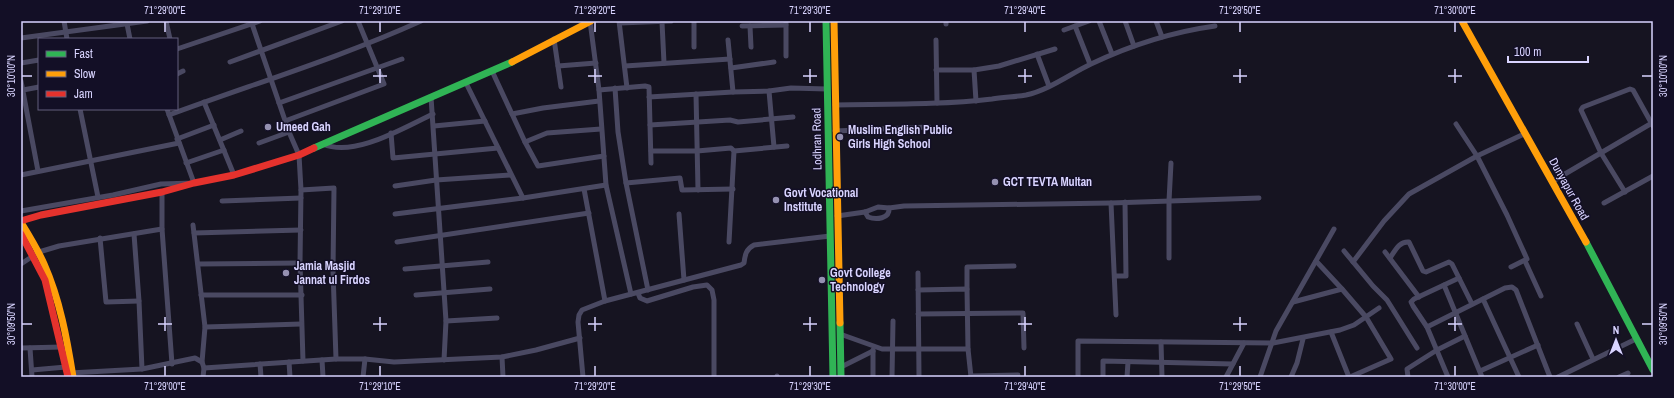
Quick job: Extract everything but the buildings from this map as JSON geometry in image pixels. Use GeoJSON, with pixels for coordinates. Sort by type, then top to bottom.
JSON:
{"type":"FeatureCollection","features":[{"type":"Feature","properties":{"kind":"main road"},"geometry":{"type":"LineString","coordinates":[[22,223],[41,215],[113,198],[162,192],[194,183],[234,175],[299,155],[466,83],[531,53],[554,39],[590,21]]}},
{"type":"Feature","properties":{"kind":"main road","name":"Lodhran Road"},"geometry":{"type":"LineString","coordinates":[[826,21],[833,377]]}},
{"type":"Feature","properties":{"kind":"main road","name":"Lodhran Road"},"geometry":{"type":"LineString","coordinates":[[834,21],[841,377]]}},
{"type":"Feature","properties":{"kind":"main road","name":"Dunyapur Road"},"geometry":{"type":"LineString","coordinates":[[1462,21],[1524,134],[1553,181],[1653,370]]}},
{"type":"Feature","properties":{"kind":"main road"},"geometry":{"type":"LineString","coordinates":[[21,212],[22,223],[36,254],[45,280],[69,373]]}},
{"type":"Feature","properties":{"kind":"main road"},"geometry":{"type":"LineString","coordinates":[[21,234],[36,254],[50,278],[57,300],[69,373]]}},
{"type":"Feature","properties":{"kind":"street"},"geometry":{"type":"LineString","coordinates":[[64,21],[67,38]]}},
{"type":"Feature","properties":{"kind":"street"},"geometry":{"type":"LineString","coordinates":[[21,38],[147,21]]}},
{"type":"Feature","properties":{"kind":"street"},"geometry":{"type":"LineString","coordinates":[[166,21],[170,38]]}},
{"type":"Feature","properties":{"kind":"street"},"geometry":{"type":"LineString","coordinates":[[178,49],[252,22],[260,21]]}},
{"type":"Feature","properties":{"kind":"street"},"geometry":{"type":"LineString","coordinates":[[230,62],[342,21]]}},
{"type":"Feature","properties":{"kind":"street"},"geometry":{"type":"LineString","coordinates":[[285,121],[383,85],[384,83],[358,21]]}},
{"type":"Feature","properties":{"kind":"street"},"geometry":{"type":"LineString","coordinates":[[178,109],[271,79],[368,43],[421,21]]}},
{"type":"Feature","properties":{"kind":"street"},"geometry":{"type":"LineString","coordinates":[[590,21],[599,90],[606,185],[631,294]]}},
{"type":"Feature","properties":{"kind":"street"},"geometry":{"type":"LineString","coordinates":[[627,88],[619,22],[671,21]]}},
{"type":"Feature","properties":{"kind":"street"},"geometry":{"type":"LineString","coordinates":[[694,21],[694,47]]}},
{"type":"Feature","properties":{"kind":"street"},"geometry":{"type":"LineString","coordinates":[[1064,30],[1089,21]]}},
{"type":"Feature","properties":{"kind":"street"},"geometry":{"type":"LineString","coordinates":[[1099,21],[1112,54]]}},
{"type":"Feature","properties":{"kind":"street"},"geometry":{"type":"LineString","coordinates":[[1125,21],[1134,46]]}},
{"type":"Feature","properties":{"kind":"street"},"geometry":{"type":"LineString","coordinates":[[1156,21],[1162,37]]}},
{"type":"Feature","properties":{"kind":"street"},"geometry":{"type":"LineString","coordinates":[[252,22],[285,121],[299,155],[301,190],[300,263],[302,295],[302,361]]}},
{"type":"Feature","properties":{"kind":"street"},"geometry":{"type":"LineString","coordinates":[[662,22],[664,63]]}},
{"type":"Feature","properties":{"kind":"street"},"geometry":{"type":"LineString","coordinates":[[742,26],[752,24],[786,23],[786,56]]}},
{"type":"Feature","properties":{"kind":"street"},"geometry":{"type":"LineString","coordinates":[[127,24],[130,38]]}},
{"type":"Feature","properties":{"kind":"street"},"geometry":{"type":"LineString","coordinates":[[751,47],[752,24]]}},
{"type":"Feature","properties":{"kind":"street"},"geometry":{"type":"LineString","coordinates":[[1076,26],[1090,64]]}},
{"type":"Feature","properties":{"kind":"street"},"geometry":{"type":"LineString","coordinates":[[835,105],[936,103],[1026,94],[1049,86],[1090,64],[1134,46],[1183,31],[1215,26]]}},
{"type":"Feature","properties":{"kind":"street"},"geometry":{"type":"LineString","coordinates":[[554,39],[561,87]]}},
{"type":"Feature","properties":{"kind":"street"},"geometry":{"type":"LineString","coordinates":[[728,40],[733,92]]}},
{"type":"Feature","properties":{"kind":"street"},"geometry":{"type":"LineString","coordinates":[[936,40],[936,103]]}},
{"type":"Feature","properties":{"kind":"street"},"geometry":{"type":"LineString","coordinates":[[936,70],[974,70],[999,66],[1055,49]]}},
{"type":"Feature","properties":{"kind":"street"},"geometry":{"type":"LineString","coordinates":[[1037,54],[1049,86]]}},
{"type":"Feature","properties":{"kind":"street"},"geometry":{"type":"LineString","coordinates":[[279,104],[402,59]]}},
{"type":"Feature","properties":{"kind":"street"},"geometry":{"type":"LineString","coordinates":[[625,66],[730,59]]}},
{"type":"Feature","properties":{"kind":"street"},"geometry":{"type":"LineString","coordinates":[[21,63],[38,60]]}},
{"type":"Feature","properties":{"kind":"street"},"geometry":{"type":"LineString","coordinates":[[731,68],[774,62]]}},
{"type":"Feature","properties":{"kind":"street"},"geometry":{"type":"LineString","coordinates":[[558,66],[596,63]]}},
{"type":"Feature","properties":{"kind":"street"},"geometry":{"type":"LineString","coordinates":[[974,70],[976,100]]}},
{"type":"Feature","properties":{"kind":"street"},"geometry":{"type":"LineString","coordinates":[[492,71],[525,142],[538,166],[541,167],[604,156]]}},
{"type":"Feature","properties":{"kind":"street"},"geometry":{"type":"LineString","coordinates":[[178,74],[184,72]]}},
{"type":"Feature","properties":{"kind":"street"},"geometry":{"type":"LineString","coordinates":[[21,81],[38,171]]}},
{"type":"Feature","properties":{"kind":"street"},"geometry":{"type":"LineString","coordinates":[[466,83],[523,198]]}},
{"type":"Feature","properties":{"kind":"street"},"geometry":{"type":"LineString","coordinates":[[599,90],[648,86],[652,163]]}},
{"type":"Feature","properties":{"kind":"street"},"geometry":{"type":"LineString","coordinates":[[23,90],[38,87]]}},
{"type":"Feature","properties":{"kind":"street"},"geometry":{"type":"LineString","coordinates":[[616,88],[618,132],[626,183],[648,290]]}},
{"type":"Feature","properties":{"kind":"street"},"geometry":{"type":"LineString","coordinates":[[649,97],[769,91],[791,88],[827,89]]}},
{"type":"Feature","properties":{"kind":"street"},"geometry":{"type":"LineString","coordinates":[[1553,181],[1601,152],[1652,124],[1633,90],[1630,89],[1583,108],[1581,113],[1601,152],[1624,192]]}},
{"type":"Feature","properties":{"kind":"street"},"geometry":{"type":"LineString","coordinates":[[769,91],[774,148]]}},
{"type":"Feature","properties":{"kind":"street"},"geometry":{"type":"LineString","coordinates":[[696,94],[698,190]]}},
{"type":"Feature","properties":{"kind":"street"},"geometry":{"type":"LineString","coordinates":[[431,97],[446,321],[444,360]]}},
{"type":"Feature","properties":{"kind":"street"},"geometry":{"type":"LineString","coordinates":[[204,102],[234,175]]}},
{"type":"Feature","properties":{"kind":"street"},"geometry":{"type":"LineString","coordinates":[[512,114],[543,108],[599,102]]}},
{"type":"Feature","properties":{"kind":"street"},"geometry":{"type":"LineString","coordinates":[[80,110],[98,197]]}},
{"type":"Feature","properties":{"kind":"street"},"geometry":{"type":"LineString","coordinates":[[21,212],[98,197],[113,198],[161,184],[194,183],[168,112]]}},
{"type":"Feature","properties":{"kind":"street"},"geometry":{"type":"LineString","coordinates":[[323,144],[329,147],[340,148],[358,146],[433,114]]}},
{"type":"Feature","properties":{"kind":"street"},"geometry":{"type":"LineString","coordinates":[[650,125],[730,120],[738,122],[793,117]]}},
{"type":"Feature","properties":{"kind":"street"},"geometry":{"type":"LineString","coordinates":[[434,126],[485,121]]}},
{"type":"Feature","properties":{"kind":"street"},"geometry":{"type":"LineString","coordinates":[[1456,124],[1476,156],[1507,215],[1527,259],[1511,267]]}},
{"type":"Feature","properties":{"kind":"street"},"geometry":{"type":"LineString","coordinates":[[21,175],[90,162],[178,141],[214,125]]}},
{"type":"Feature","properties":{"kind":"street"},"geometry":{"type":"LineString","coordinates":[[835,130],[929,127]]}},
{"type":"Feature","properties":{"kind":"street"},"geometry":{"type":"LineString","coordinates":[[525,142],[547,133],[601,129]]}},
{"type":"Feature","properties":{"kind":"street"},"geometry":{"type":"LineString","coordinates":[[220,140],[241,131]]}},
{"type":"Feature","properties":{"kind":"street"},"geometry":{"type":"LineString","coordinates":[[259,143],[289,132]]}},
{"type":"Feature","properties":{"kind":"street"},"geometry":{"type":"LineString","coordinates":[[391,133],[393,158],[498,148]]}},
{"type":"Feature","properties":{"kind":"street"},"geometry":{"type":"LineString","coordinates":[[1353,262],[1384,221],[1409,194],[1476,156],[1524,134]]}},
{"type":"Feature","properties":{"kind":"street"},"geometry":{"type":"LineString","coordinates":[[652,151],[697,151],[731,148],[734,151],[787,146]]}},
{"type":"Feature","properties":{"kind":"street"},"geometry":{"type":"LineString","coordinates":[[186,163],[224,150]]}},
{"type":"Feature","properties":{"kind":"street"},"geometry":{"type":"LineString","coordinates":[[729,242],[734,151]]}},
{"type":"Feature","properties":{"kind":"street"},"geometry":{"type":"LineString","coordinates":[[1169,258],[1169,201],[1171,164]]}},
{"type":"Feature","properties":{"kind":"street"},"geometry":{"type":"LineString","coordinates":[[395,186],[436,180],[511,175]]}},
{"type":"Feature","properties":{"kind":"street"},"geometry":{"type":"LineString","coordinates":[[1604,203],[1653,176]]}},
{"type":"Feature","properties":{"kind":"street"},"geometry":{"type":"LineString","coordinates":[[626,183],[680,178],[681,190],[733,189]]}},
{"type":"Feature","properties":{"kind":"street"},"geometry":{"type":"LineString","coordinates":[[396,214],[523,198],[606,185]]}},
{"type":"Feature","properties":{"kind":"street"},"geometry":{"type":"LineString","coordinates":[[301,190],[334,188],[333,271],[336,359]]}},
{"type":"Feature","properties":{"kind":"street"},"geometry":{"type":"LineString","coordinates":[[584,189],[605,301]]}},
{"type":"Feature","properties":{"kind":"street"},"geometry":{"type":"LineString","coordinates":[[162,192],[162,229],[172,364]]}},
{"type":"Feature","properties":{"kind":"street"},"geometry":{"type":"LineString","coordinates":[[222,201],[301,198]]}},
{"type":"Feature","properties":{"kind":"street"},"geometry":{"type":"LineString","coordinates":[[837,216],[865,212],[878,207],[1111,203],[1259,198]]}},
{"type":"Feature","properties":{"kind":"street"},"geometry":{"type":"LineString","coordinates":[[1115,276],[1126,276],[1125,202]]}},
{"type":"Feature","properties":{"kind":"street"},"geometry":{"type":"LineString","coordinates":[[1111,203],[1116,316]]}},
{"type":"Feature","properties":{"kind":"street"},"geometry":{"type":"LineString","coordinates":[[865,212],[868,217],[879,218],[888,215],[889,208]]}},
{"type":"Feature","properties":{"kind":"street"},"geometry":{"type":"LineString","coordinates":[[397,242],[589,213]]}},
{"type":"Feature","properties":{"kind":"street"},"geometry":{"type":"LineString","coordinates":[[679,214],[684,280]]}},
{"type":"Feature","properties":{"kind":"street"},"geometry":{"type":"LineString","coordinates":[[193,225],[205,327],[202,362],[204,377]]}},
{"type":"Feature","properties":{"kind":"street"},"geometry":{"type":"LineString","coordinates":[[21,264],[36,254],[59,246],[100,238],[162,229]]}},
{"type":"Feature","properties":{"kind":"street"},"geometry":{"type":"LineString","coordinates":[[1260,377],[1276,332],[1334,229]]}},
{"type":"Feature","properties":{"kind":"street"},"geometry":{"type":"LineString","coordinates":[[194,233],[301,230]]}},
{"type":"Feature","properties":{"kind":"street"},"geometry":{"type":"LineString","coordinates":[[134,234],[142,369]]}},
{"type":"Feature","properties":{"kind":"street"},"geometry":{"type":"LineString","coordinates":[[582,377],[578,322],[579,315],[582,310],[605,301],[744,263],[745,254],[749,248],[754,245],[830,236]]}},
{"type":"Feature","properties":{"kind":"street"},"geometry":{"type":"LineString","coordinates":[[100,238],[106,302],[139,301]]}},
{"type":"Feature","properties":{"kind":"street"},"geometry":{"type":"LineString","coordinates":[[1390,258],[1401,243],[1409,242],[1424,271],[1430,272],[1449,262],[1472,304]]}},
{"type":"Feature","properties":{"kind":"street"},"geometry":{"type":"LineString","coordinates":[[1344,251],[1373,286],[1387,300],[1417,348]]}},
{"type":"Feature","properties":{"kind":"street"},"geometry":{"type":"LineString","coordinates":[[1385,252],[1419,297]]}},
{"type":"Feature","properties":{"kind":"street"},"geometry":{"type":"LineString","coordinates":[[1316,261],[1366,317],[1391,359],[1350,377],[1330,332]]}},
{"type":"Feature","properties":{"kind":"street"},"geometry":{"type":"LineString","coordinates":[[1524,261],[1541,296]]}},
{"type":"Feature","properties":{"kind":"street"},"geometry":{"type":"LineString","coordinates":[[405,269],[488,262]]}},
{"type":"Feature","properties":{"kind":"street"},"geometry":{"type":"LineString","coordinates":[[198,264],[300,263]]}},
{"type":"Feature","properties":{"kind":"street"},"geometry":{"type":"LineString","coordinates":[[1014,266],[967,267],[968,349],[971,376],[1018,375]]}},
{"type":"Feature","properties":{"kind":"street"},"geometry":{"type":"LineString","coordinates":[[918,273],[919,377]]}},
{"type":"Feature","properties":{"kind":"street"},"geometry":{"type":"LineString","coordinates":[[1448,377],[1427,327],[1413,306],[1412,302],[1419,297],[1459,278]]}},
{"type":"Feature","properties":{"kind":"street"},"geometry":{"type":"LineString","coordinates":[[638,293],[640,298],[647,301],[693,287],[707,285],[712,290],[714,300],[714,377]]}},
{"type":"Feature","properties":{"kind":"street"},"geometry":{"type":"LineString","coordinates":[[1444,285],[1482,377]]}},
{"type":"Feature","properties":{"kind":"street"},"geometry":{"type":"LineString","coordinates":[[1427,327],[1505,288],[1512,287],[1516,290],[1550,377]]}},
{"type":"Feature","properties":{"kind":"street"},"geometry":{"type":"LineString","coordinates":[[416,295],[490,289]]}},
{"type":"Feature","properties":{"kind":"street"},"geometry":{"type":"LineString","coordinates":[[918,290],[967,289]]}},
{"type":"Feature","properties":{"kind":"street"},"geometry":{"type":"LineString","coordinates":[[1292,302],[1342,289]]}},
{"type":"Feature","properties":{"kind":"street"},"geometry":{"type":"LineString","coordinates":[[201,295],[302,295]]}},
{"type":"Feature","properties":{"kind":"street"},"geometry":{"type":"LineString","coordinates":[[1483,299],[1519,377]]}},
{"type":"Feature","properties":{"kind":"street"},"geometry":{"type":"LineString","coordinates":[[1078,377],[1078,341],[1273,343],[1330,332],[1354,324],[1379,308]]}},
{"type":"Feature","properties":{"kind":"street"},"geometry":{"type":"LineString","coordinates":[[918,314],[1022,313],[1024,348]]}},
{"type":"Feature","properties":{"kind":"street"},"geometry":{"type":"LineString","coordinates":[[446,321],[497,318]]}},
{"type":"Feature","properties":{"kind":"street"},"geometry":{"type":"LineString","coordinates":[[892,377],[893,321]]}},
{"type":"Feature","properties":{"kind":"street"},"geometry":{"type":"LineString","coordinates":[[205,327],[301,324]]}},
{"type":"Feature","properties":{"kind":"street"},"geometry":{"type":"LineString","coordinates":[[1577,324],[1594,359]]}},
{"type":"Feature","properties":{"kind":"street"},"geometry":{"type":"LineString","coordinates":[[840,334],[873,349],[968,349]]}},
{"type":"Feature","properties":{"kind":"street"},"geometry":{"type":"LineString","coordinates":[[1408,377],[1407,369],[1437,350],[1465,336]]}},
{"type":"Feature","properties":{"kind":"street"},"geometry":{"type":"LineString","coordinates":[[204,368],[336,359],[365,359],[394,362],[502,357],[536,350],[580,338]]}},
{"type":"Feature","properties":{"kind":"street"},"geometry":{"type":"LineString","coordinates":[[1291,377],[1297,363],[1303,338]]}},
{"type":"Feature","properties":{"kind":"street"},"geometry":{"type":"LineString","coordinates":[[1558,377],[1636,338]]}},
{"type":"Feature","properties":{"kind":"street"},"geometry":{"type":"LineString","coordinates":[[1161,342],[1162,377]]}},
{"type":"Feature","properties":{"kind":"street"},"geometry":{"type":"LineString","coordinates":[[1226,377],[1244,343]]}},
{"type":"Feature","properties":{"kind":"street"},"geometry":{"type":"LineString","coordinates":[[1480,371],[1538,345]]}},
{"type":"Feature","properties":{"kind":"street"},"geometry":{"type":"LineString","coordinates":[[21,348],[62,347]]}},
{"type":"Feature","properties":{"kind":"street"},"geometry":{"type":"LineString","coordinates":[[30,348],[32,377]]}},
{"type":"Feature","properties":{"kind":"street"},"geometry":{"type":"LineString","coordinates":[[841,368],[873,349]]}},
{"type":"Feature","properties":{"kind":"street"},"geometry":{"type":"LineString","coordinates":[[873,349],[873,377]]}},
{"type":"Feature","properties":{"kind":"street"},"geometry":{"type":"LineString","coordinates":[[502,357],[503,377]]}},
{"type":"Feature","properties":{"kind":"street"},"geometry":{"type":"LineString","coordinates":[[32,370],[69,373],[142,369],[172,364],[195,358],[202,362]]}},
{"type":"Feature","properties":{"kind":"street"},"geometry":{"type":"LineString","coordinates":[[362,377],[365,359]]}},
{"type":"Feature","properties":{"kind":"street"},"geometry":{"type":"LineString","coordinates":[[322,360],[323,377]]}},
{"type":"Feature","properties":{"kind":"street"},"geometry":{"type":"LineString","coordinates":[[1103,377],[1103,361],[1233,364]]}},
{"type":"Feature","properties":{"kind":"street"},"geometry":{"type":"LineString","coordinates":[[289,362],[290,377]]}},
{"type":"Feature","properties":{"kind":"street"},"geometry":{"type":"LineString","coordinates":[[1127,377],[1128,362]]}},
{"type":"Feature","properties":{"kind":"street"},"geometry":{"type":"LineString","coordinates":[[260,364],[261,377]]}},
{"type":"Feature","properties":{"kind":"street"},"geometry":{"type":"LineString","coordinates":[[1618,377],[1628,373]]}},
{"type":"Feature","properties":{"kind":"traffic: fast"},"geometry":{"type":"LineString","coordinates":[[826,21],[833,377]]}},
{"type":"Feature","properties":{"kind":"traffic: fast"},"geometry":{"type":"LineString","coordinates":[[314,148],[512,62]]}},
{"type":"Feature","properties":{"kind":"traffic: fast"},"geometry":{"type":"LineString","coordinates":[[1586,242],[1653,370]]}},
{"type":"Feature","properties":{"kind":"traffic: fast"},"geometry":{"type":"LineString","coordinates":[[840,323],[841,377]]}},
{"type":"Feature","properties":{"kind":"traffic: slow"},"geometry":{"type":"LineString","coordinates":[[512,62],[591,21]]}},
{"type":"Feature","properties":{"kind":"traffic: slow"},"geometry":{"type":"LineString","coordinates":[[834,21],[840,323]]}},
{"type":"Feature","properties":{"kind":"traffic: slow"},"geometry":{"type":"LineString","coordinates":[[1462,21],[1586,242]]}},
{"type":"Feature","properties":{"kind":"traffic: slow"},"geometry":{"type":"LineString","coordinates":[[22,224],[42,259],[50,278],[59,306],[73,377]]}},
{"type":"Feature","properties":{"kind":"traffic: jam"},"geometry":{"type":"LineString","coordinates":[[24,220],[41,215],[162,192],[194,183],[234,175],[299,155],[314,148]]}},
{"type":"Feature","properties":{"kind":"traffic: jam"},"geometry":{"type":"LineString","coordinates":[[21,234],[45,280],[68,377]]}},
{"type":"Feature","properties":{"kind":"place","name":"Umeed Gah"},"geometry":{"type":"Point","coordinates":[268,127]}},
{"type":"Feature","properties":{"kind":"place","name":"Muslim English Public Girls High School"},"geometry":{"type":"Point","coordinates":[840,137]}},
{"type":"Feature","properties":{"kind":"place","name":"GCT TEVTA Multan"},"geometry":{"type":"Point","coordinates":[995,182]}},
{"type":"Feature","properties":{"kind":"place","name":"Govt Vocational Institute"},"geometry":{"type":"Point","coordinates":[776,200]}},
{"type":"Feature","properties":{"kind":"place","name":"Jamia Masjid Jannat ul Firdos"},"geometry":{"type":"Point","coordinates":[286,273]}},
{"type":"Feature","properties":{"kind":"place","name":"Govt College Technology"},"geometry":{"type":"Point","coordinates":[822,280]}}]}
